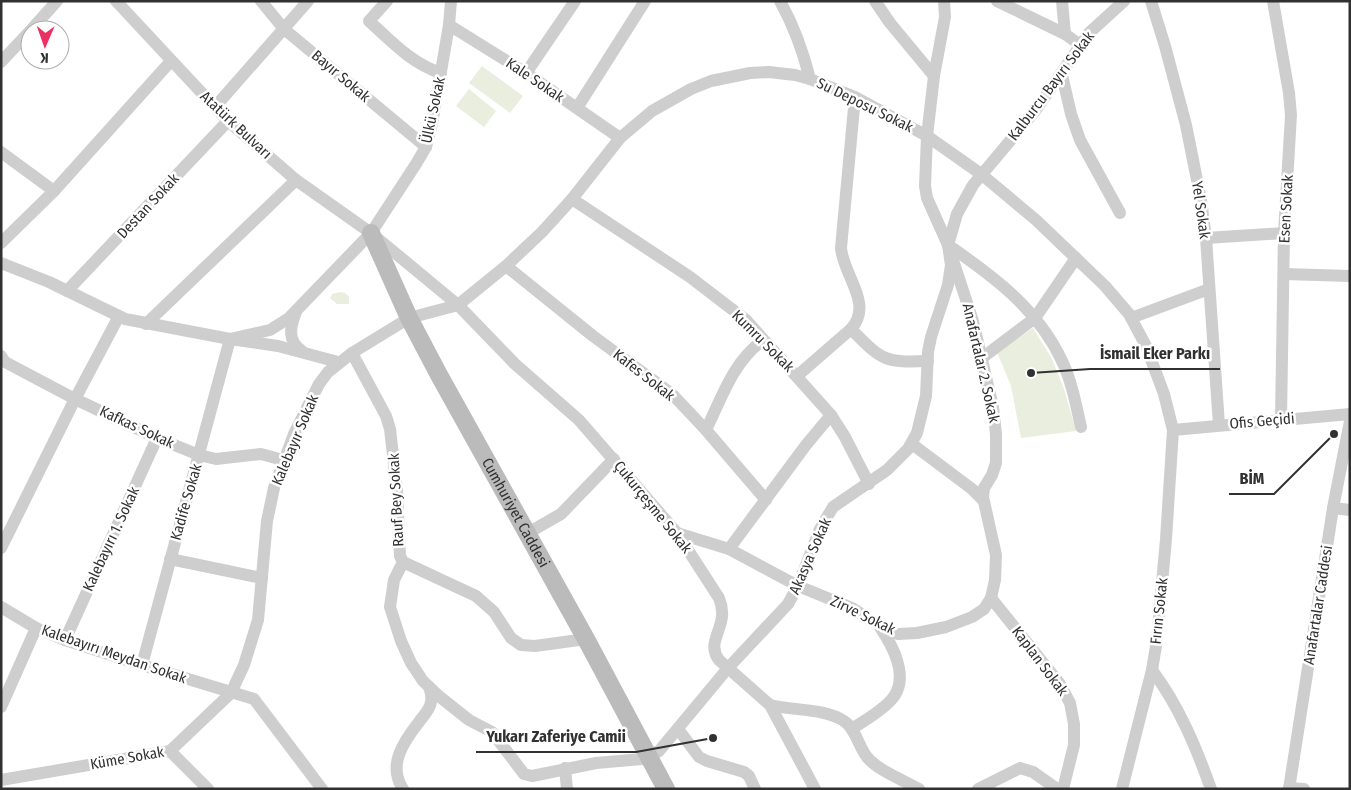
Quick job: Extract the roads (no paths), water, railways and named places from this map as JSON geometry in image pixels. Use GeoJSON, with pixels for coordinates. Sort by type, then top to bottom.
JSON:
{"type":"FeatureCollection","features":[{"type":"Feature","properties":{"kind":"main road","name":"Cumhuriyet Caddesi"},"geometry":{"type":"LineString","coordinates":[[371,233],[409,318],[526,534],[586,639],[666,789]]}},
{"type":"Feature","properties":{"kind":"street"},"geometry":{"type":"LineString","coordinates":[[39,20],[57,1]]}},
{"type":"Feature","properties":{"kind":"street","name":"Atatürk Bulvarı"},"geometry":{"type":"LineString","coordinates":[[116,1],[228,121],[296,180],[371,233]]}},
{"type":"Feature","properties":{"kind":"street","name":"Bayır Sokak"},"geometry":{"type":"LineString","coordinates":[[261,1],[284,29],[426,146]]}},
{"type":"Feature","properties":{"kind":"street"},"geometry":{"type":"LineString","coordinates":[[215,107],[308,1]]}},
{"type":"Feature","properties":{"kind":"street"},"geometry":{"type":"LineString","coordinates":[[387,1],[369,21],[412,60],[440,73]]}},
{"type":"Feature","properties":{"kind":"street"},"geometry":{"type":"LineString","coordinates":[[526,73],[575,1]]}},
{"type":"Feature","properties":{"kind":"street"},"geometry":{"type":"LineString","coordinates":[[577,108],[645,1]]}},
{"type":"Feature","properties":{"kind":"street"},"geometry":{"type":"LineString","coordinates":[[780,1],[796,32],[810,79]]}},
{"type":"Feature","properties":{"kind":"street"},"geometry":{"type":"LineString","coordinates":[[875,1],[890,24],[934,76]]}},
{"type":"Feature","properties":{"kind":"street"},"geometry":{"type":"LineString","coordinates":[[944,1],[943,31],[934,76],[928,136],[926,192],[930,206],[948,245],[1006,287],[1022,302],[1047,334],[1067,374],[1081,427]]}},
{"type":"Feature","properties":{"kind":"street"},"geometry":{"type":"LineString","coordinates":[[997,1],[1012,6],[1065,34],[1080,45]]}},
{"type":"Feature","properties":{"kind":"street"},"geometry":{"type":"LineString","coordinates":[[1062,1],[1065,34]]}},
{"type":"Feature","properties":{"kind":"street","name":"Kalburcu Bayırı Sokak"},"geometry":{"type":"LineString","coordinates":[[981,174],[1036,111],[1089,33],[1124,1]]}},
{"type":"Feature","properties":{"kind":"street","name":"Yel Sokak"},"geometry":{"type":"LineString","coordinates":[[1151,1],[1186,125],[1201,200],[1206,238],[1219,425]]}},
{"type":"Feature","properties":{"kind":"street","name":"Esen Sokak"},"geometry":{"type":"LineString","coordinates":[[1273,1],[1291,115],[1284,233],[1281,419]]}},
{"type":"Feature","properties":{"kind":"street","name":"Ülkü Sokak"},"geometry":{"type":"LineString","coordinates":[[230,339],[276,328],[289,318],[371,233],[426,146],[432,124],[454,2]]}},
{"type":"Feature","properties":{"kind":"street","name":"Kale Sokak"},"geometry":{"type":"LineString","coordinates":[[449,25],[526,73],[620,138]]}},
{"type":"Feature","properties":{"kind":"street"},"geometry":{"type":"LineString","coordinates":[[1,62],[20,41]]}},
{"type":"Feature","properties":{"kind":"street"},"geometry":{"type":"LineString","coordinates":[[1,243],[54,191],[171,61]]}},
{"type":"Feature","properties":{"kind":"street","name":"Su Deposu Sokak"},"geometry":{"type":"LineString","coordinates":[[409,318],[458,305],[506,266],[542,232],[572,199],[620,138],[652,111],[710,81],[750,73],[779,73],[810,79],[855,97],[928,136],[981,174],[1076,258],[1118,300],[1131,318],[1153,363],[1170,412],[1174,430]]}},
{"type":"Feature","properties":{"kind":"street"},"geometry":{"type":"LineString","coordinates":[[1062,75],[1080,140],[1120,214]]}},
{"type":"Feature","properties":{"kind":"street"},"geometry":{"type":"LineString","coordinates":[[797,376],[852,329],[858,320],[860,306],[843,262],[840,242],[855,97]]}},
{"type":"Feature","properties":{"kind":"street","name":"Destan Sokak"},"geometry":{"type":"LineString","coordinates":[[67,291],[228,121]]}},
{"type":"Feature","properties":{"kind":"street"},"geometry":{"type":"LineString","coordinates":[[1,152],[54,191]]}},
{"type":"Feature","properties":{"kind":"street","name":"Akasya Sokak"},"geometry":{"type":"LineString","coordinates":[[648,757],[663,747],[728,668],[783,610],[798,586],[829,512],[845,498],[869,484],[901,457],[912,444],[921,420],[926,396],[931,337],[943,304],[950,274],[948,245],[957,214],[969,191],[981,174]]}},
{"type":"Feature","properties":{"kind":"street"},"geometry":{"type":"LineString","coordinates":[[146,324],[296,180]]}},
{"type":"Feature","properties":{"kind":"street","name":"Kumru Sokak"},"geometry":{"type":"LineString","coordinates":[[572,199],[690,278],[746,320],[831,415],[845,437],[869,484]]}},
{"type":"Feature","properties":{"kind":"street","name":"Çukurçeşme Sokak"},"geometry":{"type":"LineString","coordinates":[[371,233],[458,305],[515,364],[579,420],[677,533],[721,603],[722,618],[713,649],[716,656],[770,705],[815,789]]}},
{"type":"Feature","properties":{"kind":"street"},"geometry":{"type":"LineString","coordinates":[[1206,238],[1284,233]]}},
{"type":"Feature","properties":{"kind":"street","name":"Anafartalar 2. Sokak"},"geometry":{"type":"LineString","coordinates":[[948,245],[973,322],[993,407],[997,446],[994,469],[983,490],[983,500],[996,555],[996,580],[991,598]]}},
{"type":"Feature","properties":{"kind":"street"},"geometry":{"type":"LineString","coordinates":[[982,358],[1035,318],[1076,258]]}},
{"type":"Feature","properties":{"kind":"street"},"geometry":{"type":"LineString","coordinates":[[1,264],[29,274],[119,316],[146,324],[278,346],[338,362]]}},
{"type":"Feature","properties":{"kind":"street","name":"Kafes Sokak"},"geometry":{"type":"LineString","coordinates":[[506,266],[593,336],[666,389],[706,430],[766,500]]}},
{"type":"Feature","properties":{"kind":"street"},"geometry":{"type":"LineString","coordinates":[[1284,274],[1350,276]]}},
{"type":"Feature","properties":{"kind":"street"},"geometry":{"type":"LineString","coordinates":[[1131,318],[1209,289]]}},
{"type":"Feature","properties":{"kind":"street"},"geometry":{"type":"LineString","coordinates":[[298,308],[290,332],[293,344],[302,352]]}},
{"type":"Feature","properties":{"kind":"street"},"geometry":{"type":"LineString","coordinates":[[1,548],[75,398],[119,316]]}},
{"type":"Feature","properties":{"kind":"street","name":"Kalebayır Sokak"},"geometry":{"type":"LineString","coordinates":[[232,693],[253,641],[258,620],[270,504],[283,460],[294,434],[318,384],[338,362],[409,318]]}},
{"type":"Feature","properties":{"kind":"street"},"geometry":{"type":"LineString","coordinates":[[852,329],[875,352],[888,360],[898,362],[928,361]]}},
{"type":"Feature","properties":{"kind":"street","name":"Kadife Sokak"},"geometry":{"type":"LineString","coordinates":[[142,666],[230,339]]}},
{"type":"Feature","properties":{"kind":"street"},"geometry":{"type":"LineString","coordinates":[[706,430],[740,362],[763,340]]}},
{"type":"Feature","properties":{"kind":"street","name":"Rauf Bey Sokak"},"geometry":{"type":"LineString","coordinates":[[352,353],[386,416],[390,429],[397,490],[400,556],[403,562],[476,596],[494,612],[511,638],[521,645],[535,646],[586,639]]}},
{"type":"Feature","properties":{"kind":"street","name":"Kafkas Sokak"},"geometry":{"type":"LineString","coordinates":[[3,362],[157,438],[199,455],[216,459],[261,454],[283,460]]}},
{"type":"Feature","properties":{"kind":"street","name":"Ofis Geçidi"},"geometry":{"type":"LineString","coordinates":[[1174,430],[1350,414]]}},
{"type":"Feature","properties":{"kind":"street"},"geometry":{"type":"LineString","coordinates":[[729,549],[831,415]]}},
{"type":"Feature","properties":{"kind":"street","name":"Anafartalar Caddesi"},"geometry":{"type":"LineString","coordinates":[[1289,788],[1333,508],[1350,421]]}},
{"type":"Feature","properties":{"kind":"street","name":"Fırın Sokak"},"geometry":{"type":"LineString","coordinates":[[1122,789],[1152,670],[1159,620],[1174,430]]}},
{"type":"Feature","properties":{"kind":"street","name":"Kalebayırı 1. Sokak"},"geometry":{"type":"LineString","coordinates":[[65,640],[157,438]]}},
{"type":"Feature","properties":{"kind":"street"},"geometry":{"type":"LineString","coordinates":[[912,444],[972,489],[983,500]]}},
{"type":"Feature","properties":{"kind":"street"},"geometry":{"type":"LineString","coordinates":[[526,534],[561,514],[614,459]]}},
{"type":"Feature","properties":{"kind":"street"},"geometry":{"type":"LineString","coordinates":[[972,489],[980,489],[986,484]]}},
{"type":"Feature","properties":{"kind":"street"},"geometry":{"type":"LineString","coordinates":[[1333,508],[1350,510]]}},
{"type":"Feature","properties":{"kind":"street","name":"Zirve Sokak"},"geometry":{"type":"LineString","coordinates":[[677,533],[729,549],[798,586],[839,602],[893,632],[910,634],[946,627],[972,617],[984,609],[991,598]]}},
{"type":"Feature","properties":{"kind":"street"},"geometry":{"type":"LineString","coordinates":[[170,559],[262,578]]}},
{"type":"Feature","properties":{"kind":"street"},"geometry":{"type":"LineString","coordinates":[[403,562],[392,590],[391,613],[411,663],[429,687],[469,720],[492,732],[527,776],[565,768],[648,757]]}},
{"type":"Feature","properties":{"kind":"street","name":"Kaplan Sokak"},"geometry":{"type":"LineString","coordinates":[[991,598],[1060,684],[1070,703],[1074,724],[1074,745],[1063,789]]}},
{"type":"Feature","properties":{"kind":"street","name":"Kalebayırı Meydan Sokak"},"geometry":{"type":"LineString","coordinates":[[1,607],[36,628],[65,640],[142,666],[254,699],[322,789]]}},
{"type":"Feature","properties":{"kind":"street"},"geometry":{"type":"LineString","coordinates":[[879,625],[890,642],[895,656]]}},
{"type":"Feature","properties":{"kind":"street"},"geometry":{"type":"LineString","coordinates":[[1,707],[36,628]]}},
{"type":"Feature","properties":{"kind":"street"},"geometry":{"type":"LineString","coordinates":[[852,729],[893,698],[897,692],[899,677],[894,649],[897,640],[902,636],[910,634]]}},
{"type":"Feature","properties":{"kind":"street"},"geometry":{"type":"LineString","coordinates":[[1152,670],[1185,723],[1211,789]]}},
{"type":"Feature","properties":{"kind":"street"},"geometry":{"type":"LineString","coordinates":[[403,789],[396,773],[397,759],[406,740],[430,706],[432,698],[429,687]]}},
{"type":"Feature","properties":{"kind":"street","name":"Küme Sokak"},"geometry":{"type":"LineString","coordinates":[[1,780],[170,751],[232,693]]}},
{"type":"Feature","properties":{"kind":"street"},"geometry":{"type":"LineString","coordinates":[[770,705],[825,713],[846,722],[869,759],[918,789]]}},
{"type":"Feature","properties":{"kind":"street"},"geometry":{"type":"LineString","coordinates":[[678,729],[699,757],[744,772],[749,776],[755,789]]}},
{"type":"Feature","properties":{"kind":"street"},"geometry":{"type":"LineString","coordinates":[[170,751],[208,789]]}},
{"type":"Feature","properties":{"kind":"street"},"geometry":{"type":"LineString","coordinates":[[565,768],[567,789]]}},
{"type":"Feature","properties":{"kind":"street"},"geometry":{"type":"LineString","coordinates":[[978,789],[1020,768],[1033,772],[1057,789]]}},
{"type":"Feature","properties":{"kind":"street"},"geometry":{"type":"LineString","coordinates":[[1289,788],[1304,789]]}},
{"type":"Feature","properties":{"kind":"place","name":"İsmail Eker Parkı"},"geometry":{"type":"Point","coordinates":[1031,373]}},
{"type":"Feature","properties":{"kind":"place","name":"BİM"},"geometry":{"type":"Point","coordinates":[1334,434]}},
{"type":"Feature","properties":{"kind":"place","name":"Yukarı Zaferiye Camii"},"geometry":{"type":"Point","coordinates":[713,738]}}]}
